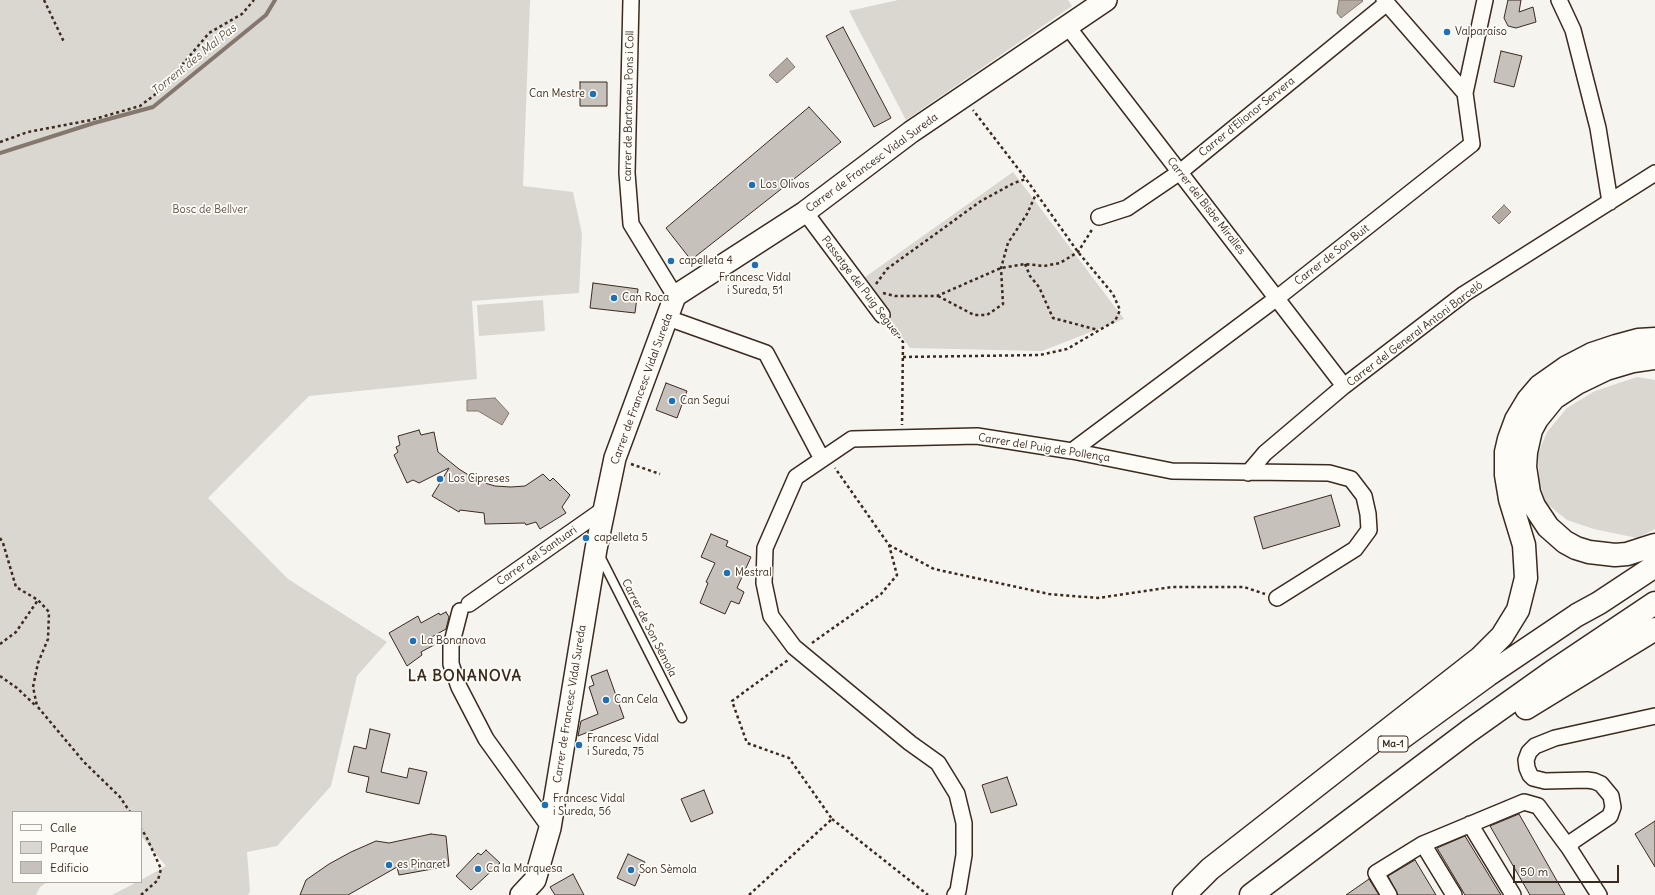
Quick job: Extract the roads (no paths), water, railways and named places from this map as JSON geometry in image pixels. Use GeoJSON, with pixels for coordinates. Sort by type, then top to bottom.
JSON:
{"type":"FeatureCollection","features":[{"type":"Feature","properties":{"kind":"highway"},"geometry":{"type":"LineString","coordinates":[[1184,895],[1210,869],[1480,658],[1502,636],[1518,610],[1526,578],[1524,546],[1510,499],[1506,475],[1506,452],[1516,420],[1528,400],[1540,386],[1567,367],[1592,354],[1616,346],[1638,340],[1655,339]]}},
{"type":"Feature","properties":{"kind":"highway"},"geometry":{"type":"LineString","coordinates":[[1655,358],[1633,361],[1606,369],[1577,383],[1554,398],[1537,419],[1531,430],[1526,452],[1525,467],[1528,493],[1537,512],[1548,526],[1565,542],[1576,548],[1589,552],[1615,555],[1634,552],[1655,545]]}},
{"type":"Feature","properties":{"kind":"highway","name":"Ma-1"},"geometry":{"type":"LineString","coordinates":[[1195,895],[1453,700],[1577,615],[1599,603],[1655,566]]}},
{"type":"Feature","properties":{"kind":"highway"},"geometry":{"type":"LineString","coordinates":[[1252,895],[1407,776],[1552,672],[1655,604]]}},
{"type":"Feature","properties":{"kind":"highway"},"geometry":{"type":"LineString","coordinates":[[1407,776],[1456,754],[1547,694],[1655,629]]}},
{"type":"Feature","properties":{"kind":"street","name":"carrer de Bartomeu Pons i Coll"},"geometry":{"type":"LineString","coordinates":[[631,0],[626,174],[631,224],[675,296]]}},
{"type":"Feature","properties":{"kind":"street","name":"Carrer de Francesc Vidal Sureda"},"geometry":{"type":"LineString","coordinates":[[521,895],[535,880],[550,828],[596,549],[616,458],[675,296],[805,212],[911,132],[1106,0]]}},
{"type":"Feature","properties":{"kind":"street","name":"Carrer de Son Buit"},"geometry":{"type":"LineString","coordinates":[[1072,451],[1277,298],[1472,144],[1465,93],[1485,0]]}},
{"type":"Feature","properties":{"kind":"street"},"geometry":{"type":"LineString","coordinates":[[1560,0],[1573,30],[1598,128],[1610,202]]}},
{"type":"Feature","properties":{"kind":"street"},"geometry":{"type":"LineString","coordinates":[[1386,2],[1465,93]]}},
{"type":"Feature","properties":{"kind":"street","name":"Carrer d'Elionor Servera"},"geometry":{"type":"LineString","coordinates":[[1099,217],[1127,208],[1180,172],[1386,2]]}},
{"type":"Feature","properties":{"kind":"street","name":"Carrer del Bisbe Miralles"},"geometry":{"type":"LineString","coordinates":[[1068,27],[1344,386]]}},
{"type":"Feature","properties":{"kind":"street","name":"Carrer del General Antoni Barceló"},"geometry":{"type":"LineString","coordinates":[[1248,473],[1265,453],[1344,386],[1464,294],[1655,173]]}},
{"type":"Feature","properties":{"kind":"street","name":"Passatge del Puig Seguer"},"geometry":{"type":"LineString","coordinates":[[805,212],[867,290],[882,315]]}},
{"type":"Feature","properties":{"kind":"street"},"geometry":{"type":"LineString","coordinates":[[668,318],[766,353],[824,458]]}},
{"type":"Feature","properties":{"kind":"street","name":"Carrer del Puig de Pollença"},"geometry":{"type":"LineString","coordinates":[[955,895],[958,891],[964,855],[964,823],[956,794],[938,763],[910,743],[794,647],[771,616],[764,583],[765,548],[796,477],[852,439],[977,436],[1072,451],[1172,471],[1329,473],[1351,479],[1364,496],[1368,514],[1369,530],[1355,549],[1277,598]]}},
{"type":"Feature","properties":{"kind":"street","name":"Carrer del Santuari"},"geometry":{"type":"LineString","coordinates":[[550,828],[486,739],[459,687],[451,664],[451,646],[465,607],[604,509]]}},
{"type":"Feature","properties":{"kind":"street"},"geometry":{"type":"LineString","coordinates":[[1569,848],[1573,841],[1610,816],[1613,807],[1611,796],[1601,784],[1594,781],[1545,781],[1533,778],[1527,768],[1526,760],[1529,752],[1535,746],[1555,738],[1655,716]]}},
{"type":"Feature","properties":{"kind":"street"},"geometry":{"type":"LineString","coordinates":[[1389,895],[1376,873],[1423,844],[1524,802],[1538,806],[1569,848],[1599,895]]}},
{"type":"Feature","properties":{"kind":"street"},"geometry":{"type":"LineString","coordinates":[[1470,824],[1513,895]]}},
{"type":"Feature","properties":{"kind":"street"},"geometry":{"type":"LineString","coordinates":[[1423,844],[1454,895]]}},
{"type":"Feature","properties":{"kind":"lane","name":"Carrer de Son Sémola"},"geometry":{"type":"LineString","coordinates":[[596,549],[682,718]]}},
{"type":"Feature","properties":{"kind":"waterway","name":"Torrent des Mal Pas"},"geometry":{"type":"LineString","coordinates":[[0,153],[94,123],[153,107],[266,15],[275,0]]}},
{"type":"Feature","properties":{"kind":"place","name":"Valparaíso"},"geometry":{"type":"Point","coordinates":[1447,32]}},
{"type":"Feature","properties":{"kind":"place","name":"Can Mestre"},"geometry":{"type":"Point","coordinates":[593,94]}},
{"type":"Feature","properties":{"kind":"place","name":"Los Olivos"},"geometry":{"type":"Point","coordinates":[752,185]}},
{"type":"Feature","properties":{"kind":"place","name":"capelleta 4"},"geometry":{"type":"Point","coordinates":[671,261]}},
{"type":"Feature","properties":{"kind":"place","name":"Francesc Vidal i Sureda, 51"},"geometry":{"type":"Point","coordinates":[755,265]}},
{"type":"Feature","properties":{"kind":"place","name":"Can Roca"},"geometry":{"type":"Point","coordinates":[614,298]}},
{"type":"Feature","properties":{"kind":"place","name":"Can Seguí"},"geometry":{"type":"Point","coordinates":[672,401]}},
{"type":"Feature","properties":{"kind":"place","name":"Los Cipreses"},"geometry":{"type":"Point","coordinates":[440,479]}},
{"type":"Feature","properties":{"kind":"place","name":"capelleta 5"},"geometry":{"type":"Point","coordinates":[586,538]}},
{"type":"Feature","properties":{"kind":"place","name":"Mestral"},"geometry":{"type":"Point","coordinates":[727,573]}},
{"type":"Feature","properties":{"kind":"place","name":"La Bonanova"},"geometry":{"type":"Point","coordinates":[413,641]}},
{"type":"Feature","properties":{"kind":"place","name":"Can Cela"},"geometry":{"type":"Point","coordinates":[606,700]}},
{"type":"Feature","properties":{"kind":"place","name":"Francesc Vidal i Sureda, 75"},"geometry":{"type":"Point","coordinates":[579,745]}},
{"type":"Feature","properties":{"kind":"place","name":"Francesc Vidal i Sureda, 56"},"geometry":{"type":"Point","coordinates":[545,805]}},
{"type":"Feature","properties":{"kind":"place","name":"es Pinaret"},"geometry":{"type":"Point","coordinates":[389,865]}},
{"type":"Feature","properties":{"kind":"place","name":"Ca la Marquesa"},"geometry":{"type":"Point","coordinates":[478,869]}},
{"type":"Feature","properties":{"kind":"place","name":"Son Sèmola"},"geometry":{"type":"Point","coordinates":[631,870]}},
{"type":"Feature","properties":{"kind":"district","name":"LA BONANOVA"},"geometry":{"type":"Point","coordinates":[465,677]}},
{"type":"Feature","properties":{"kind":"park label","name":"Bosc de Bellver"},"geometry":{"type":"Point","coordinates":[210,210]}}]}
